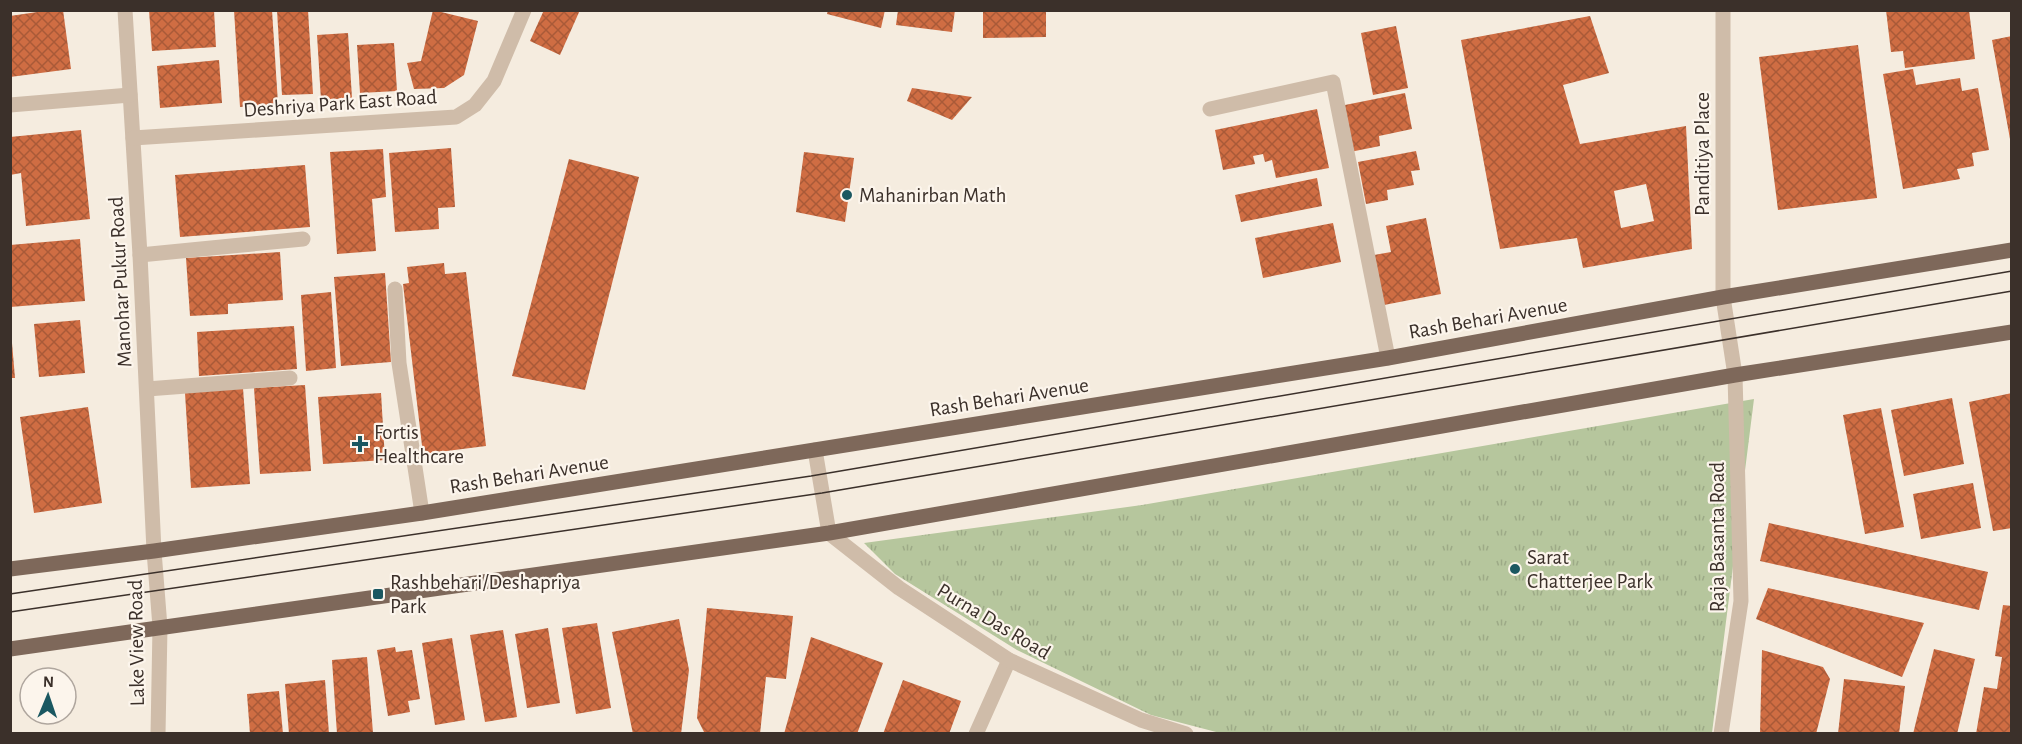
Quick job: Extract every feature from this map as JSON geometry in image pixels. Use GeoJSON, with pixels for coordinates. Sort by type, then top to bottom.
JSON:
{"type":"FeatureCollection","features":[{"type":"Feature","properties":{"kind":"main road","name":"Rash Behari Avenue"},"geometry":{"type":"LineString","coordinates":[[10,569],[422,513],[1388,358],[1723,297],[2012,250]]}},
{"type":"Feature","properties":{"kind":"main road"},"geometry":{"type":"LineString","coordinates":[[10,649],[829,533],[1735,375],[2012,332]]}},
{"type":"Feature","properties":{"kind":"street","name":"Manohar Pukur Road"},"geometry":{"type":"LineString","coordinates":[[125,10],[140,255],[154,551]]}},
{"type":"Feature","properties":{"kind":"street","name":"Panditiya Place"},"geometry":{"type":"LineString","coordinates":[[1724,10],[1723,297],[1735,375]]}},
{"type":"Feature","properties":{"kind":"street","name":"Deshriya Park East Road"},"geometry":{"type":"LineString","coordinates":[[133,138],[456,117],[475,105],[494,81],[518,12]]}},
{"type":"Feature","properties":{"kind":"street"},"geometry":{"type":"LineString","coordinates":[[1210,108],[1333,82],[1388,358]]}},
{"type":"Feature","properties":{"kind":"street"},"geometry":{"type":"LineString","coordinates":[[10,105],[130,95]]}},
{"type":"Feature","properties":{"kind":"street"},"geometry":{"type":"LineString","coordinates":[[140,255],[303,239]]}},
{"type":"Feature","properties":{"kind":"street"},"geometry":{"type":"LineString","coordinates":[[395,290],[399,363],[422,513]]}},
{"type":"Feature","properties":{"kind":"street","name":"Raja Basanta Road"},"geometry":{"type":"LineString","coordinates":[[1721,734],[1742,601],[1735,375]]}},
{"type":"Feature","properties":{"kind":"street"},"geometry":{"type":"LineString","coordinates":[[147,389],[290,378]]}},
{"type":"Feature","properties":{"kind":"street"},"geometry":{"type":"LineString","coordinates":[[815,450],[829,533]]}},
{"type":"Feature","properties":{"kind":"street","name":"Purna Das Road"},"geometry":{"type":"LineString","coordinates":[[829,533],[899,588],[1010,660],[1142,720],[1186,734]]}},
{"type":"Feature","properties":{"kind":"street","name":"Lake View Road"},"geometry":{"type":"LineString","coordinates":[[154,551],[160,627],[158,734]]}},
{"type":"Feature","properties":{"kind":"street"},"geometry":{"type":"LineString","coordinates":[[976,734],[1010,660]]}},
{"type":"Feature","properties":{"kind":"green space"},"geometry":{"type":"Polygon","coordinates":[[[1754,399],[1712,733],[1220,733],[1151,715],[1017,650],[895,574],[864,543],[1142,505],[1754,399]]]}},
{"type":"Feature","properties":{"kind":"building"},"geometry":{"type":"Polygon","coordinates":[[[63,10],[71,69],[10,77],[10,16],[63,10]]]}},
{"type":"Feature","properties":{"kind":"building"},"geometry":{"type":"Polygon","coordinates":[[[149,10],[214,10],[216,47],[152,51],[149,10]]]}},
{"type":"Feature","properties":{"kind":"building"},"geometry":{"type":"Polygon","coordinates":[[[234,10],[272,10],[278,104],[240,107],[234,10]]]}},
{"type":"Feature","properties":{"kind":"building"},"geometry":{"type":"Polygon","coordinates":[[[277,10],[308,10],[313,94],[282,95],[277,10]]]}},
{"type":"Feature","properties":{"kind":"building"},"geometry":{"type":"Polygon","coordinates":[[[433,10],[478,21],[464,75],[444,88],[414,89],[407,63],[421,61],[433,10]]]}},
{"type":"Feature","properties":{"kind":"building"},"geometry":{"type":"Polygon","coordinates":[[[544,10],[580,10],[560,55],[530,41],[544,10]]]}},
{"type":"Feature","properties":{"kind":"building"},"geometry":{"type":"Polygon","coordinates":[[[828,10],[885,10],[881,28],[827,14],[828,10]]]}},
{"type":"Feature","properties":{"kind":"building"},"geometry":{"type":"Polygon","coordinates":[[[898,10],[955,10],[952,32],[896,25],[898,10]]]}},
{"type":"Feature","properties":{"kind":"building"},"geometry":{"type":"Polygon","coordinates":[[[983,10],[1046,10],[1046,37],[983,38],[983,10]]]}},
{"type":"Feature","properties":{"kind":"building"},"geometry":{"type":"Polygon","coordinates":[[[1886,10],[1969,10],[1975,59],[1905,68],[1903,51],[1891,52],[1886,10]]]}},
{"type":"Feature","properties":{"kind":"building"},"geometry":{"type":"Polygon","coordinates":[[[1590,16],[1609,73],[1563,85],[1580,144],[1686,126],[1692,249],[1583,268],[1577,238],[1500,249],[1461,40],[1590,16]],[[1646,184],[1614,191],[1621,228],[1654,221],[1646,184]]]}},
{"type":"Feature","properties":{"kind":"building"},"geometry":{"type":"Polygon","coordinates":[[[1396,26],[1408,88],[1373,95],[1361,33],[1396,26]]]}},
{"type":"Feature","properties":{"kind":"building"},"geometry":{"type":"Polygon","coordinates":[[[348,33],[352,98],[321,100],[317,35],[348,33]]]}},
{"type":"Feature","properties":{"kind":"building"},"geometry":{"type":"Polygon","coordinates":[[[2012,36],[2012,139],[2010,139],[1992,40],[2012,36]]]}},
{"type":"Feature","properties":{"kind":"building"},"geometry":{"type":"Polygon","coordinates":[[[394,43],[397,91],[360,93],[357,45],[394,43]]]}},
{"type":"Feature","properties":{"kind":"building"},"geometry":{"type":"Polygon","coordinates":[[[1858,45],[1877,198],[1778,210],[1759,57],[1858,45]]]}},
{"type":"Feature","properties":{"kind":"building"},"geometry":{"type":"Polygon","coordinates":[[[219,60],[222,103],[160,108],[157,66],[219,60]]]}},
{"type":"Feature","properties":{"kind":"building"},"geometry":{"type":"Polygon","coordinates":[[[1913,69],[1916,85],[1960,78],[1962,91],[1978,88],[1989,150],[1972,153],[1974,166],[1957,169],[1960,179],[1903,189],[1883,74],[1913,69]]]}},
{"type":"Feature","properties":{"kind":"building"},"geometry":{"type":"Polygon","coordinates":[[[912,88],[972,97],[952,120],[907,101],[912,88]]]}},
{"type":"Feature","properties":{"kind":"building"},"geometry":{"type":"Polygon","coordinates":[[[1405,93],[1412,129],[1379,136],[1380,146],[1350,152],[1340,106],[1405,93]]]}},
{"type":"Feature","properties":{"kind":"building"},"geometry":{"type":"Polygon","coordinates":[[[1317,109],[1329,168],[1276,178],[1272,160],[1265,162],[1263,154],[1253,156],[1255,164],[1223,170],[1215,130],[1317,109]]]}},
{"type":"Feature","properties":{"kind":"building"},"geometry":{"type":"Polygon","coordinates":[[[81,130],[90,219],[26,226],[21,173],[10,175],[10,137],[81,130]]]}},
{"type":"Feature","properties":{"kind":"building"},"geometry":{"type":"Polygon","coordinates":[[[451,148],[455,207],[438,208],[439,229],[395,232],[389,153],[451,148]]]}},
{"type":"Feature","properties":{"kind":"building"},"geometry":{"type":"Polygon","coordinates":[[[383,149],[386,197],[372,199],[376,251],[337,254],[330,152],[383,149]]]}},
{"type":"Feature","properties":{"kind":"building"},"geometry":{"type":"Polygon","coordinates":[[[1416,151],[1420,170],[1411,171],[1414,185],[1387,190],[1388,200],[1366,204],[1358,162],[1416,151]]]}},
{"type":"Feature","properties":{"kind":"building"},"geometry":{"type":"Polygon","coordinates":[[[804,152],[854,158],[845,222],[796,212],[804,152]]]}},
{"type":"Feature","properties":{"kind":"building"},"geometry":{"type":"Polygon","coordinates":[[[569,159],[639,177],[585,390],[512,376],[569,159]]]}},
{"type":"Feature","properties":{"kind":"building"},"geometry":{"type":"Polygon","coordinates":[[[305,165],[310,227],[180,237],[175,175],[305,165]]]}},
{"type":"Feature","properties":{"kind":"building"},"geometry":{"type":"Polygon","coordinates":[[[1317,178],[1322,206],[1241,222],[1235,195],[1317,178]]]}},
{"type":"Feature","properties":{"kind":"building"},"geometry":{"type":"Polygon","coordinates":[[[1426,218],[1441,294],[1384,305],[1374,255],[1391,252],[1386,226],[1426,218]]]}},
{"type":"Feature","properties":{"kind":"building"},"geometry":{"type":"Polygon","coordinates":[[[1333,223],[1341,262],[1263,278],[1255,238],[1333,223]]]}},
{"type":"Feature","properties":{"kind":"building"},"geometry":{"type":"Polygon","coordinates":[[[80,239],[85,301],[10,307],[10,245],[80,239]]]}},
{"type":"Feature","properties":{"kind":"building"},"geometry":{"type":"Polygon","coordinates":[[[280,252],[283,300],[228,304],[228,314],[190,316],[186,258],[280,252]]]}},
{"type":"Feature","properties":{"kind":"building"},"geometry":{"type":"Polygon","coordinates":[[[444,263],[445,274],[466,272],[486,446],[423,454],[403,284],[409,283],[407,267],[444,263]]]}},
{"type":"Feature","properties":{"kind":"building"},"geometry":{"type":"Polygon","coordinates":[[[385,273],[391,362],[341,366],[334,277],[385,273]]]}},
{"type":"Feature","properties":{"kind":"building"},"geometry":{"type":"Polygon","coordinates":[[[331,292],[336,368],[306,371],[301,295],[331,292]]]}},
{"type":"Feature","properties":{"kind":"building"},"geometry":{"type":"Polygon","coordinates":[[[80,320],[85,373],[39,377],[34,324],[80,320]]]}},
{"type":"Feature","properties":{"kind":"building"},"geometry":{"type":"Polygon","coordinates":[[[294,326],[297,369],[199,376],[197,332],[294,326]]]}},
{"type":"Feature","properties":{"kind":"building"},"geometry":{"type":"Polygon","coordinates":[[[10,343],[12,343],[15,378],[10,378],[10,343]]]}},
{"type":"Feature","properties":{"kind":"building"},"geometry":{"type":"Polygon","coordinates":[[[305,385],[311,471],[260,474],[254,388],[305,385]]]}},
{"type":"Feature","properties":{"kind":"building"},"geometry":{"type":"Polygon","coordinates":[[[243,388],[250,484],[191,488],[185,393],[243,388]]]}},
{"type":"Feature","properties":{"kind":"building"},"geometry":{"type":"Polygon","coordinates":[[[381,393],[385,460],[323,464],[318,397],[381,393]]]}},
{"type":"Feature","properties":{"kind":"building"},"geometry":{"type":"Polygon","coordinates":[[[2012,393],[2012,528],[1993,531],[1969,402],[2012,393]]]}},
{"type":"Feature","properties":{"kind":"building"},"geometry":{"type":"Polygon","coordinates":[[[1952,398],[1964,464],[1904,476],[1891,410],[1952,398]]]}},
{"type":"Feature","properties":{"kind":"building"},"geometry":{"type":"Polygon","coordinates":[[[88,407],[102,503],[34,513],[20,417],[88,407]]]}},
{"type":"Feature","properties":{"kind":"building"},"geometry":{"type":"Polygon","coordinates":[[[1881,408],[1904,527],[1865,534],[1843,415],[1881,408]]]}},
{"type":"Feature","properties":{"kind":"building"},"geometry":{"type":"Polygon","coordinates":[[[1973,483],[1981,528],[1921,539],[1913,494],[1973,483]]]}},
{"type":"Feature","properties":{"kind":"building"},"geometry":{"type":"Polygon","coordinates":[[[1769,523],[1988,572],[1979,610],[1760,561],[1769,523]]]}},
{"type":"Feature","properties":{"kind":"building"},"geometry":{"type":"Polygon","coordinates":[[[1768,588],[1924,623],[1902,677],[1756,619],[1768,588]]]}},
{"type":"Feature","properties":{"kind":"building"},"geometry":{"type":"Polygon","coordinates":[[[2003,605],[2012,606],[2012,734],[1976,734],[1984,687],[1997,689],[2002,657],[1995,656],[2003,605]]]}},
{"type":"Feature","properties":{"kind":"building"},"geometry":{"type":"Polygon","coordinates":[[[707,608],[793,616],[786,679],[766,677],[760,734],[705,734],[697,718],[707,608]]]}},
{"type":"Feature","properties":{"kind":"building"},"geometry":{"type":"Polygon","coordinates":[[[679,619],[689,670],[681,734],[633,734],[612,632],[679,619]]]}},
{"type":"Feature","properties":{"kind":"building"},"geometry":{"type":"Polygon","coordinates":[[[597,623],[611,708],[576,714],[562,628],[597,623]]]}},
{"type":"Feature","properties":{"kind":"building"},"geometry":{"type":"Polygon","coordinates":[[[548,628],[560,703],[527,708],[515,634],[548,628]]]}},
{"type":"Feature","properties":{"kind":"building"},"geometry":{"type":"Polygon","coordinates":[[[503,630],[517,717],[485,722],[470,635],[503,630]]]}},
{"type":"Feature","properties":{"kind":"building"},"geometry":{"type":"Polygon","coordinates":[[[811,637],[883,663],[857,734],[784,734],[811,637]]]}},
{"type":"Feature","properties":{"kind":"building"},"geometry":{"type":"Polygon","coordinates":[[[452,638],[465,720],[435,725],[422,643],[452,638]]]}},
{"type":"Feature","properties":{"kind":"building"},"geometry":{"type":"Polygon","coordinates":[[[395,647],[396,652],[412,650],[420,699],[408,701],[410,712],[388,716],[377,650],[395,647]]]}},
{"type":"Feature","properties":{"kind":"building"},"geometry":{"type":"Polygon","coordinates":[[[1934,649],[1975,659],[1957,734],[1913,734],[1934,649]]]}},
{"type":"Feature","properties":{"kind":"building"},"geometry":{"type":"Polygon","coordinates":[[[1762,650],[1823,667],[1830,679],[1816,734],[1760,734],[1762,650]]]}},
{"type":"Feature","properties":{"kind":"building"},"geometry":{"type":"Polygon","coordinates":[[[367,657],[373,733],[337,734],[332,660],[367,657]]]}},
{"type":"Feature","properties":{"kind":"building"},"geometry":{"type":"Polygon","coordinates":[[[1844,679],[1905,686],[1899,734],[1838,734],[1844,679]]]}},
{"type":"Feature","properties":{"kind":"building"},"geometry":{"type":"Polygon","coordinates":[[[325,680],[329,734],[289,734],[285,684],[325,680]]]}},
{"type":"Feature","properties":{"kind":"building"},"geometry":{"type":"Polygon","coordinates":[[[903,680],[961,701],[949,734],[883,734],[903,680]]]}},
{"type":"Feature","properties":{"kind":"building"},"geometry":{"type":"Polygon","coordinates":[[[279,691],[283,734],[250,734],[247,694],[279,691]]]}},
{"type":"Feature","properties":{"kind":"tram line"},"geometry":{"type":"LineString","coordinates":[[10,594],[811,476],[2012,271]]}},
{"type":"Feature","properties":{"kind":"tram line"},"geometry":{"type":"LineString","coordinates":[[10,612],[822,493],[2012,291]]}},
{"type":"Feature","properties":{"kind":"place","name":"Mahanirban Math"},"geometry":{"type":"Point","coordinates":[847,195]}},
{"type":"Feature","properties":{"kind":"place","name":"Fortis Healthcare"},"geometry":{"type":"Point","coordinates":[360,444]}},
{"type":"Feature","properties":{"kind":"place","name":"Sarat Chatterjee Park"},"geometry":{"type":"Point","coordinates":[1515,569]}},
{"type":"Feature","properties":{"kind":"place","name":"Rashbehari/Deshapriya Park"},"geometry":{"type":"Point","coordinates":[378,594]}}]}
